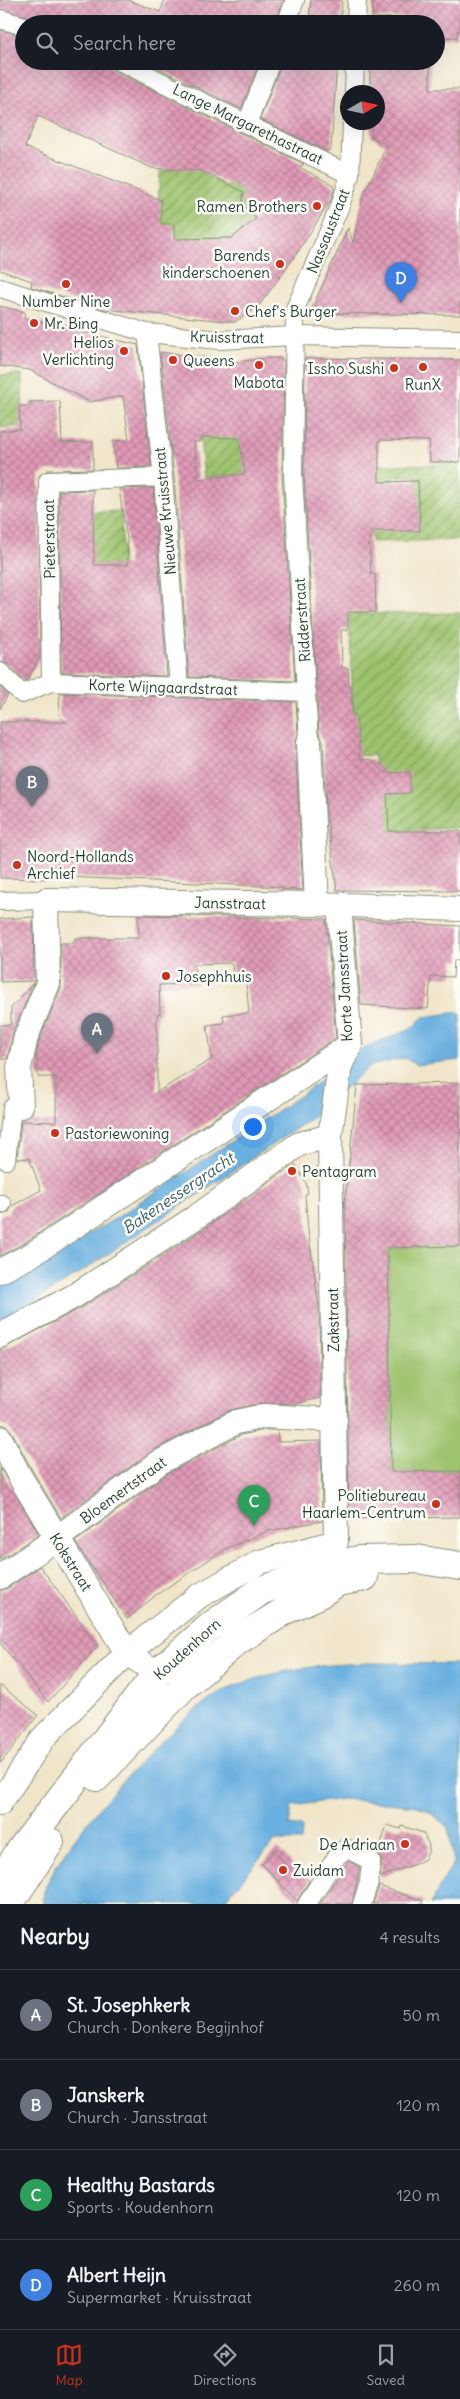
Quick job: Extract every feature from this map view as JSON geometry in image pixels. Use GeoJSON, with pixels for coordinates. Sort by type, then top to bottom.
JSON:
{"type":"FeatureCollection","features":[{"type":"Feature","properties":{"kind":"street"},"geometry":{"type":"LineString","coordinates":[[289,15],[295,0]]}},
{"type":"Feature","properties":{"kind":"street"},"geometry":{"type":"LineString","coordinates":[[356,15],[357,0]]}},
{"type":"Feature","properties":{"kind":"street"},"geometry":{"type":"LineString","coordinates":[[0,19],[15,23]]}},
{"type":"Feature","properties":{"kind":"street","name":"Lange Margarethastraat"},"geometry":{"type":"LineString","coordinates":[[137,70],[350,175]]}},
{"type":"Feature","properties":{"kind":"street"},"geometry":{"type":"LineString","coordinates":[[247,124],[268,70]]}},
{"type":"Feature","properties":{"kind":"street"},"geometry":{"type":"LineString","coordinates":[[354,85],[355,70]]}},
{"type":"Feature","properties":{"kind":"street","name":"Nassaustraat"},"geometry":{"type":"LineString","coordinates":[[294,336],[295,309],[340,206],[350,175],[352,130]]}},
{"type":"Feature","properties":{"kind":"street","name":"Kruisstraat"},"geometry":{"type":"LineString","coordinates":[[0,288],[147,334],[220,340],[294,336],[460,338]]}},
{"type":"Feature","properties":{"kind":"street","name":"Nieuwe Kruisstraat"},"geometry":{"type":"LineString","coordinates":[[147,334],[163,477],[179,688]]}},
{"type":"Feature","properties":{"kind":"street","name":"Ridderstraat"},"geometry":{"type":"LineString","coordinates":[[294,336],[293,475],[309,742],[328,904]]}},
{"type":"Feature","properties":{"kind":"street","name":"Pieterstraat"},"geometry":{"type":"LineString","coordinates":[[51,682],[48,481],[163,477]]}},
{"type":"Feature","properties":{"kind":"street","name":"Korte Wijngaardstraat"},"geometry":{"type":"LineString","coordinates":[[0,672],[22,694],[51,682],[306,692]]}},
{"type":"Feature","properties":{"kind":"street"},"geometry":{"type":"LineString","coordinates":[[6,1160],[12,1108],[20,1106],[9,1068],[26,1038],[48,984],[46,900]]}},
{"type":"Feature","properties":{"kind":"street","name":"Jansstraat"},"geometry":{"type":"LineString","coordinates":[[0,901],[328,904],[460,909]]}},
{"type":"Feature","properties":{"kind":"street","name":"Korte Jansstraat"},"geometry":{"type":"LineString","coordinates":[[328,904],[350,1045],[340,1066],[334,1099]]}},
{"type":"Feature","properties":{"kind":"street"},"geometry":{"type":"LineString","coordinates":[[0,1271],[31,1255],[350,1045]]}},
{"type":"Feature","properties":{"kind":"street","name":"Zakstraat"},"geometry":{"type":"LineString","coordinates":[[334,1099],[330,1136],[337,1563]]}},
{"type":"Feature","properties":{"kind":"street"},"geometry":{"type":"LineString","coordinates":[[0,1336],[76,1295],[196,1217],[300,1144],[330,1136]]}},
{"type":"Feature","properties":{"kind":"street","name":"Bloemertstraat"},"geometry":{"type":"LineString","coordinates":[[0,1577],[56,1539],[160,1462],[236,1422],[264,1416],[335,1420]]}},
{"type":"Feature","properties":{"kind":"street","name":"Kokstraat"},"geometry":{"type":"LineString","coordinates":[[0,1438],[56,1539],[127,1653],[158,1673]]}},
{"type":"Feature","properties":{"kind":"street","name":"Koudenhorn"},"geometry":{"type":"LineString","coordinates":[[0,1803],[44,1737],[127,1653],[199,1596],[260,1562],[337,1563],[383,1558],[416,1558],[460,1566]]}},
{"type":"Feature","properties":{"kind":"street","name":"Koudenhorn"},"geometry":{"type":"LineString","coordinates":[[9,1904],[34,1864],[99,1775],[184,1686],[237,1641],[288,1608],[316,1596],[337,1563]]}},
{"type":"Feature","properties":{"kind":"street","name":"Koudenhorn"},"geometry":{"type":"LineString","coordinates":[[0,1881],[20,1851],[158,1673],[211,1626],[262,1590],[337,1563],[382,1575],[413,1575],[460,1582]]}},
{"type":"Feature","properties":{"kind":"street"},"geometry":{"type":"LineString","coordinates":[[158,1673],[184,1686]]}},
{"type":"Feature","properties":{"kind":"street"},"geometry":{"type":"LineString","coordinates":[[307,1904],[337,1856],[346,1848],[371,1861],[369,1882],[362,1904]]}},
{"type":"Feature","properties":{"kind":"green space"},"geometry":{"type":"Polygon","coordinates":[[[194,168],[228,187],[236,171],[261,187],[244,208],[258,226],[253,234],[177,248],[176,229],[139,227],[158,204],[160,171],[194,168]]]}},
{"type":"Feature","properties":{"kind":"green space"},"geometry":{"type":"Polygon","coordinates":[[[22,374],[23,426],[0,428],[0,375],[22,374]]]}},
{"type":"Feature","properties":{"kind":"green space"},"geometry":{"type":"Polygon","coordinates":[[[199,427],[245,433],[249,473],[204,478],[199,427]]]}},
{"type":"Feature","properties":{"kind":"green space"},"geometry":{"type":"Polygon","coordinates":[[[460,464],[460,540],[372,542],[372,528],[418,527],[416,476],[392,477],[392,482],[370,483],[367,465],[460,464]]]}},
{"type":"Feature","properties":{"kind":"green space"},"geometry":{"type":"Polygon","coordinates":[[[121,511],[123,572],[98,646],[90,512],[121,511]]]}},
{"type":"Feature","properties":{"kind":"green space"},"geometry":{"type":"Polygon","coordinates":[[[460,613],[460,828],[380,831],[374,755],[355,756],[349,614],[460,613]]]}},
{"type":"Feature","properties":{"kind":"green space"},"geometry":{"type":"Polygon","coordinates":[[[460,1246],[460,1471],[391,1472],[388,1248],[460,1246]]]}},
{"type":"Feature","properties":{"kind":"water","name":"Bakenessergracht"},"geometry":{"type":"Polygon","coordinates":[[[460,1012],[460,1060],[416,1065],[405,1058],[370,1066],[315,1116],[86,1269],[0,1322],[0,1285],[118,1217],[301,1095],[367,1046],[411,1029],[423,1017],[460,1012]]]}},
{"type":"Feature","properties":{"kind":"water"},"geometry":{"type":"Polygon","coordinates":[[[339,1664],[460,1664],[460,1904],[430,1904],[454,1862],[448,1827],[427,1810],[417,1806],[342,1799],[292,1806],[289,1825],[302,1827],[301,1841],[275,1841],[227,1897],[224,1904],[43,1904],[46,1885],[60,1860],[108,1797],[164,1738],[205,1703],[234,1687],[271,1675],[339,1664]]]}},
{"type":"Feature","properties":{"kind":"building"},"geometry":{"type":"Polygon","coordinates":[[[0,0],[128,0],[160,12],[165,0],[284,0],[278,15],[23,15],[0,9],[0,0]]]}},
{"type":"Feature","properties":{"kind":"building"},"geometry":{"type":"Polygon","coordinates":[[[311,0],[342,0],[341,15],[310,15],[311,0]]]}},
{"type":"Feature","properties":{"kind":"building"},"geometry":{"type":"Polygon","coordinates":[[[373,0],[460,0],[460,31],[457,31],[457,37],[445,38],[445,15],[372,15],[373,0]]]}},
{"type":"Feature","properties":{"kind":"building"},"geometry":{"type":"Polygon","coordinates":[[[0,30],[15,34],[15,70],[113,70],[304,164],[299,167],[333,185],[334,189],[331,200],[293,259],[258,307],[235,322],[104,309],[31,287],[32,281],[0,270],[0,30]],[[38,116],[25,147],[161,200],[161,224],[174,224],[174,239],[232,238],[256,219],[242,203],[244,192],[202,171],[152,168],[38,116]]]}},
{"type":"Feature","properties":{"kind":"building"},"geometry":{"type":"Polygon","coordinates":[[[162,70],[256,70],[241,109],[162,70]]]}},
{"type":"Feature","properties":{"kind":"building"},"geometry":{"type":"Polygon","coordinates":[[[279,70],[336,70],[331,149],[326,151],[260,119],[279,70]]]}},
{"type":"Feature","properties":{"kind":"building"},"geometry":{"type":"Polygon","coordinates":[[[370,70],[430,70],[430,89],[460,89],[460,315],[310,313],[348,228],[353,243],[363,196],[387,145],[371,137],[371,130],[385,130],[385,85],[370,85],[370,70]]]}},
{"type":"Feature","properties":{"kind":"building"},"geometry":{"type":"Polygon","coordinates":[[[0,306],[25,312],[24,318],[138,345],[151,467],[116,468],[113,441],[129,440],[123,396],[89,402],[30,370],[0,366],[0,306]]]}},
{"type":"Feature","properties":{"kind":"building"},"geometry":{"type":"Polygon","coordinates":[[[160,352],[218,359],[214,365],[267,358],[280,358],[284,361],[282,476],[295,681],[189,677],[174,476],[160,352]],[[200,437],[200,442],[194,442],[198,479],[245,474],[239,438],[200,437]]]}},
{"type":"Feature","properties":{"kind":"building"},"geometry":{"type":"Polygon","coordinates":[[[305,358],[460,360],[460,462],[430,462],[429,441],[379,440],[379,482],[418,481],[420,531],[372,531],[372,537],[369,538],[371,574],[375,574],[376,612],[348,612],[348,630],[341,630],[342,668],[348,668],[353,715],[356,714],[360,760],[370,759],[386,773],[410,772],[410,793],[387,794],[389,831],[460,831],[460,891],[337,890],[326,810],[323,741],[319,733],[304,475],[305,358]]]}},
{"type":"Feature","properties":{"kind":"building"},"geometry":{"type":"Polygon","coordinates":[[[60,401],[62,443],[93,442],[93,469],[48,470],[39,476],[40,657],[27,680],[24,681],[8,664],[0,662],[0,431],[20,429],[19,406],[30,406],[30,402],[60,401]]]}},
{"type":"Feature","properties":{"kind":"building"},"geometry":{"type":"Polygon","coordinates":[[[153,488],[167,676],[61,672],[59,491],[93,490],[94,565],[128,565],[127,539],[119,489],[153,488]]]}},
{"type":"Feature","properties":{"kind":"building"},"geometry":{"type":"Polygon","coordinates":[[[0,687],[8,695],[0,709],[0,687]]]}},
{"type":"Feature","properties":{"kind":"building"},"geometry":{"type":"Polygon","coordinates":[[[60,693],[296,702],[298,734],[295,743],[303,890],[282,889],[283,887],[45,876],[46,879],[0,878],[0,722],[66,722],[59,716],[60,693]]]}},
{"type":"Feature","properties":{"kind":"building"},"geometry":{"type":"Polygon","coordinates":[[[138,915],[326,919],[336,1038],[24,1243],[0,1256],[0,1215],[8,1213],[12,1206],[41,1190],[29,1158],[17,1159],[21,1121],[56,1122],[56,1077],[38,1077],[37,1059],[35,1059],[39,1041],[61,988],[61,943],[74,943],[75,938],[139,938],[138,915]],[[232,963],[194,964],[196,984],[159,985],[160,1014],[157,1014],[157,1092],[212,1059],[207,1025],[224,1023],[223,1015],[249,1013],[246,981],[233,982],[232,963]]]}},
{"type":"Feature","properties":{"kind":"building"},"geometry":{"type":"Polygon","coordinates":[[[33,917],[34,981],[0,982],[0,919],[33,917]]]}},
{"type":"Feature","properties":{"kind":"building"},"geometry":{"type":"Polygon","coordinates":[[[354,920],[460,926],[460,961],[454,960],[453,977],[431,976],[428,1009],[361,1005],[354,920]]]}},
{"type":"Feature","properties":{"kind":"building"},"geometry":{"type":"Polygon","coordinates":[[[34,982],[13,1032],[7,1059],[0,1059],[0,1025],[11,1025],[11,1008],[34,982]]]}},
{"type":"Feature","properties":{"kind":"building"},"geometry":{"type":"Polygon","coordinates":[[[460,1083],[460,1246],[388,1248],[391,1472],[460,1471],[460,1517],[349,1519],[345,1203],[357,1085],[460,1083]]]}},
{"type":"Feature","properties":{"kind":"building"},"geometry":{"type":"Polygon","coordinates":[[[295,1164],[306,1183],[308,1193],[305,1195],[308,1230],[319,1306],[320,1398],[295,1404],[261,1403],[230,1410],[152,1451],[61,1518],[12,1432],[7,1426],[0,1424],[0,1350],[83,1307],[204,1229],[295,1164]]]}},
{"type":"Feature","properties":{"kind":"building"},"geometry":{"type":"Polygon","coordinates":[[[265,1430],[277,1430],[278,1442],[321,1441],[322,1521],[268,1531],[225,1549],[156,1595],[127,1619],[75,1542],[167,1474],[241,1435],[265,1430]]]}},
{"type":"Feature","properties":{"kind":"building"},"geometry":{"type":"Polygon","coordinates":[[[0,1468],[39,1534],[0,1560],[0,1468]]]}},
{"type":"Feature","properties":{"kind":"building"},"geometry":{"type":"Polygon","coordinates":[[[40,1566],[98,1646],[48,1702],[0,1643],[0,1591],[8,1588],[40,1566]]]}},
{"type":"Feature","properties":{"kind":"building"},"geometry":{"type":"Polygon","coordinates":[[[0,1685],[38,1715],[0,1764],[0,1685]]]}},
{"type":"Feature","properties":{"kind":"building","name":"De Adriaan"},"geometry":{"type":"Polygon","coordinates":[[[387,1825],[401,1829],[402,1826],[423,1833],[429,1845],[428,1853],[425,1859],[418,1863],[380,1877],[382,1861],[378,1853],[387,1825]]]}},
{"type":"Feature","properties":{"kind":"building"},"geometry":{"type":"Polygon","coordinates":[[[277,1848],[309,1881],[297,1901],[262,1864],[277,1848]]]}},
{"type":"Feature","properties":{"kind":"building"},"geometry":{"type":"Polygon","coordinates":[[[348,1861],[360,1867],[352,1904],[320,1904],[348,1861]]]}},
{"type":"Feature","properties":{"kind":"building"},"geometry":{"type":"Polygon","coordinates":[[[379,1886],[423,1901],[422,1904],[373,1904],[379,1886]]]}},
{"type":"Feature","properties":{"kind":"place","name":"Ramen Brothers"},"geometry":{"type":"Point","coordinates":[317,206]}},
{"type":"Feature","properties":{"kind":"place","name":"Barends kinderschoenen"},"geometry":{"type":"Point","coordinates":[280,264]}},
{"type":"Feature","properties":{"kind":"place","name":"Number Nine"},"geometry":{"type":"Point","coordinates":[66,284]}},
{"type":"Feature","properties":{"kind":"place","name":"Albert Heijn"},"geometry":{"type":"Point","coordinates":[401,303]}},
{"type":"Feature","properties":{"kind":"place","name":"Chef's Burger"},"geometry":{"type":"Point","coordinates":[235,311]}},
{"type":"Feature","properties":{"kind":"place","name":"Mr. Bing"},"geometry":{"type":"Point","coordinates":[34,323]}},
{"type":"Feature","properties":{"kind":"place","name":"Helios Verlichting"},"geometry":{"type":"Point","coordinates":[124,351]}},
{"type":"Feature","properties":{"kind":"place","name":"Queens"},"geometry":{"type":"Point","coordinates":[173,360]}},
{"type":"Feature","properties":{"kind":"place","name":"Mabota"},"geometry":{"type":"Point","coordinates":[259,365]}},
{"type":"Feature","properties":{"kind":"place","name":"RunX"},"geometry":{"type":"Point","coordinates":[423,367]}},
{"type":"Feature","properties":{"kind":"place","name":"Issho Sushi"},"geometry":{"type":"Point","coordinates":[394,368]}},
{"type":"Feature","properties":{"kind":"place","name":"Janskerk"},"geometry":{"type":"Point","coordinates":[32,807]}},
{"type":"Feature","properties":{"kind":"place","name":"Noord-Hollands Archief"},"geometry":{"type":"Point","coordinates":[17,865]}},
{"type":"Feature","properties":{"kind":"place","name":"Josephhuis"},"geometry":{"type":"Point","coordinates":[166,976]}},
{"type":"Feature","properties":{"kind":"place","name":"St. Josephkerk"},"geometry":{"type":"Point","coordinates":[97,1054]}},
{"type":"Feature","properties":{"kind":"place","name":"Pastoriewoning"},"geometry":{"type":"Point","coordinates":[55,1133]}},
{"type":"Feature","properties":{"kind":"place","name":"Pentagram"},"geometry":{"type":"Point","coordinates":[292,1171]}},
{"type":"Feature","properties":{"kind":"place","name":"Politiebureau Haarlem-Centrum"},"geometry":{"type":"Point","coordinates":[436,1504]}},
{"type":"Feature","properties":{"kind":"place","name":"Healthy Bastards"},"geometry":{"type":"Point","coordinates":[254,1526]}},
{"type":"Feature","properties":{"kind":"place","name":"De Adriaan"},"geometry":{"type":"Point","coordinates":[405,1844]}},
{"type":"Feature","properties":{"kind":"place","name":"Zuidam"},"geometry":{"type":"Point","coordinates":[283,1870]}}]}
